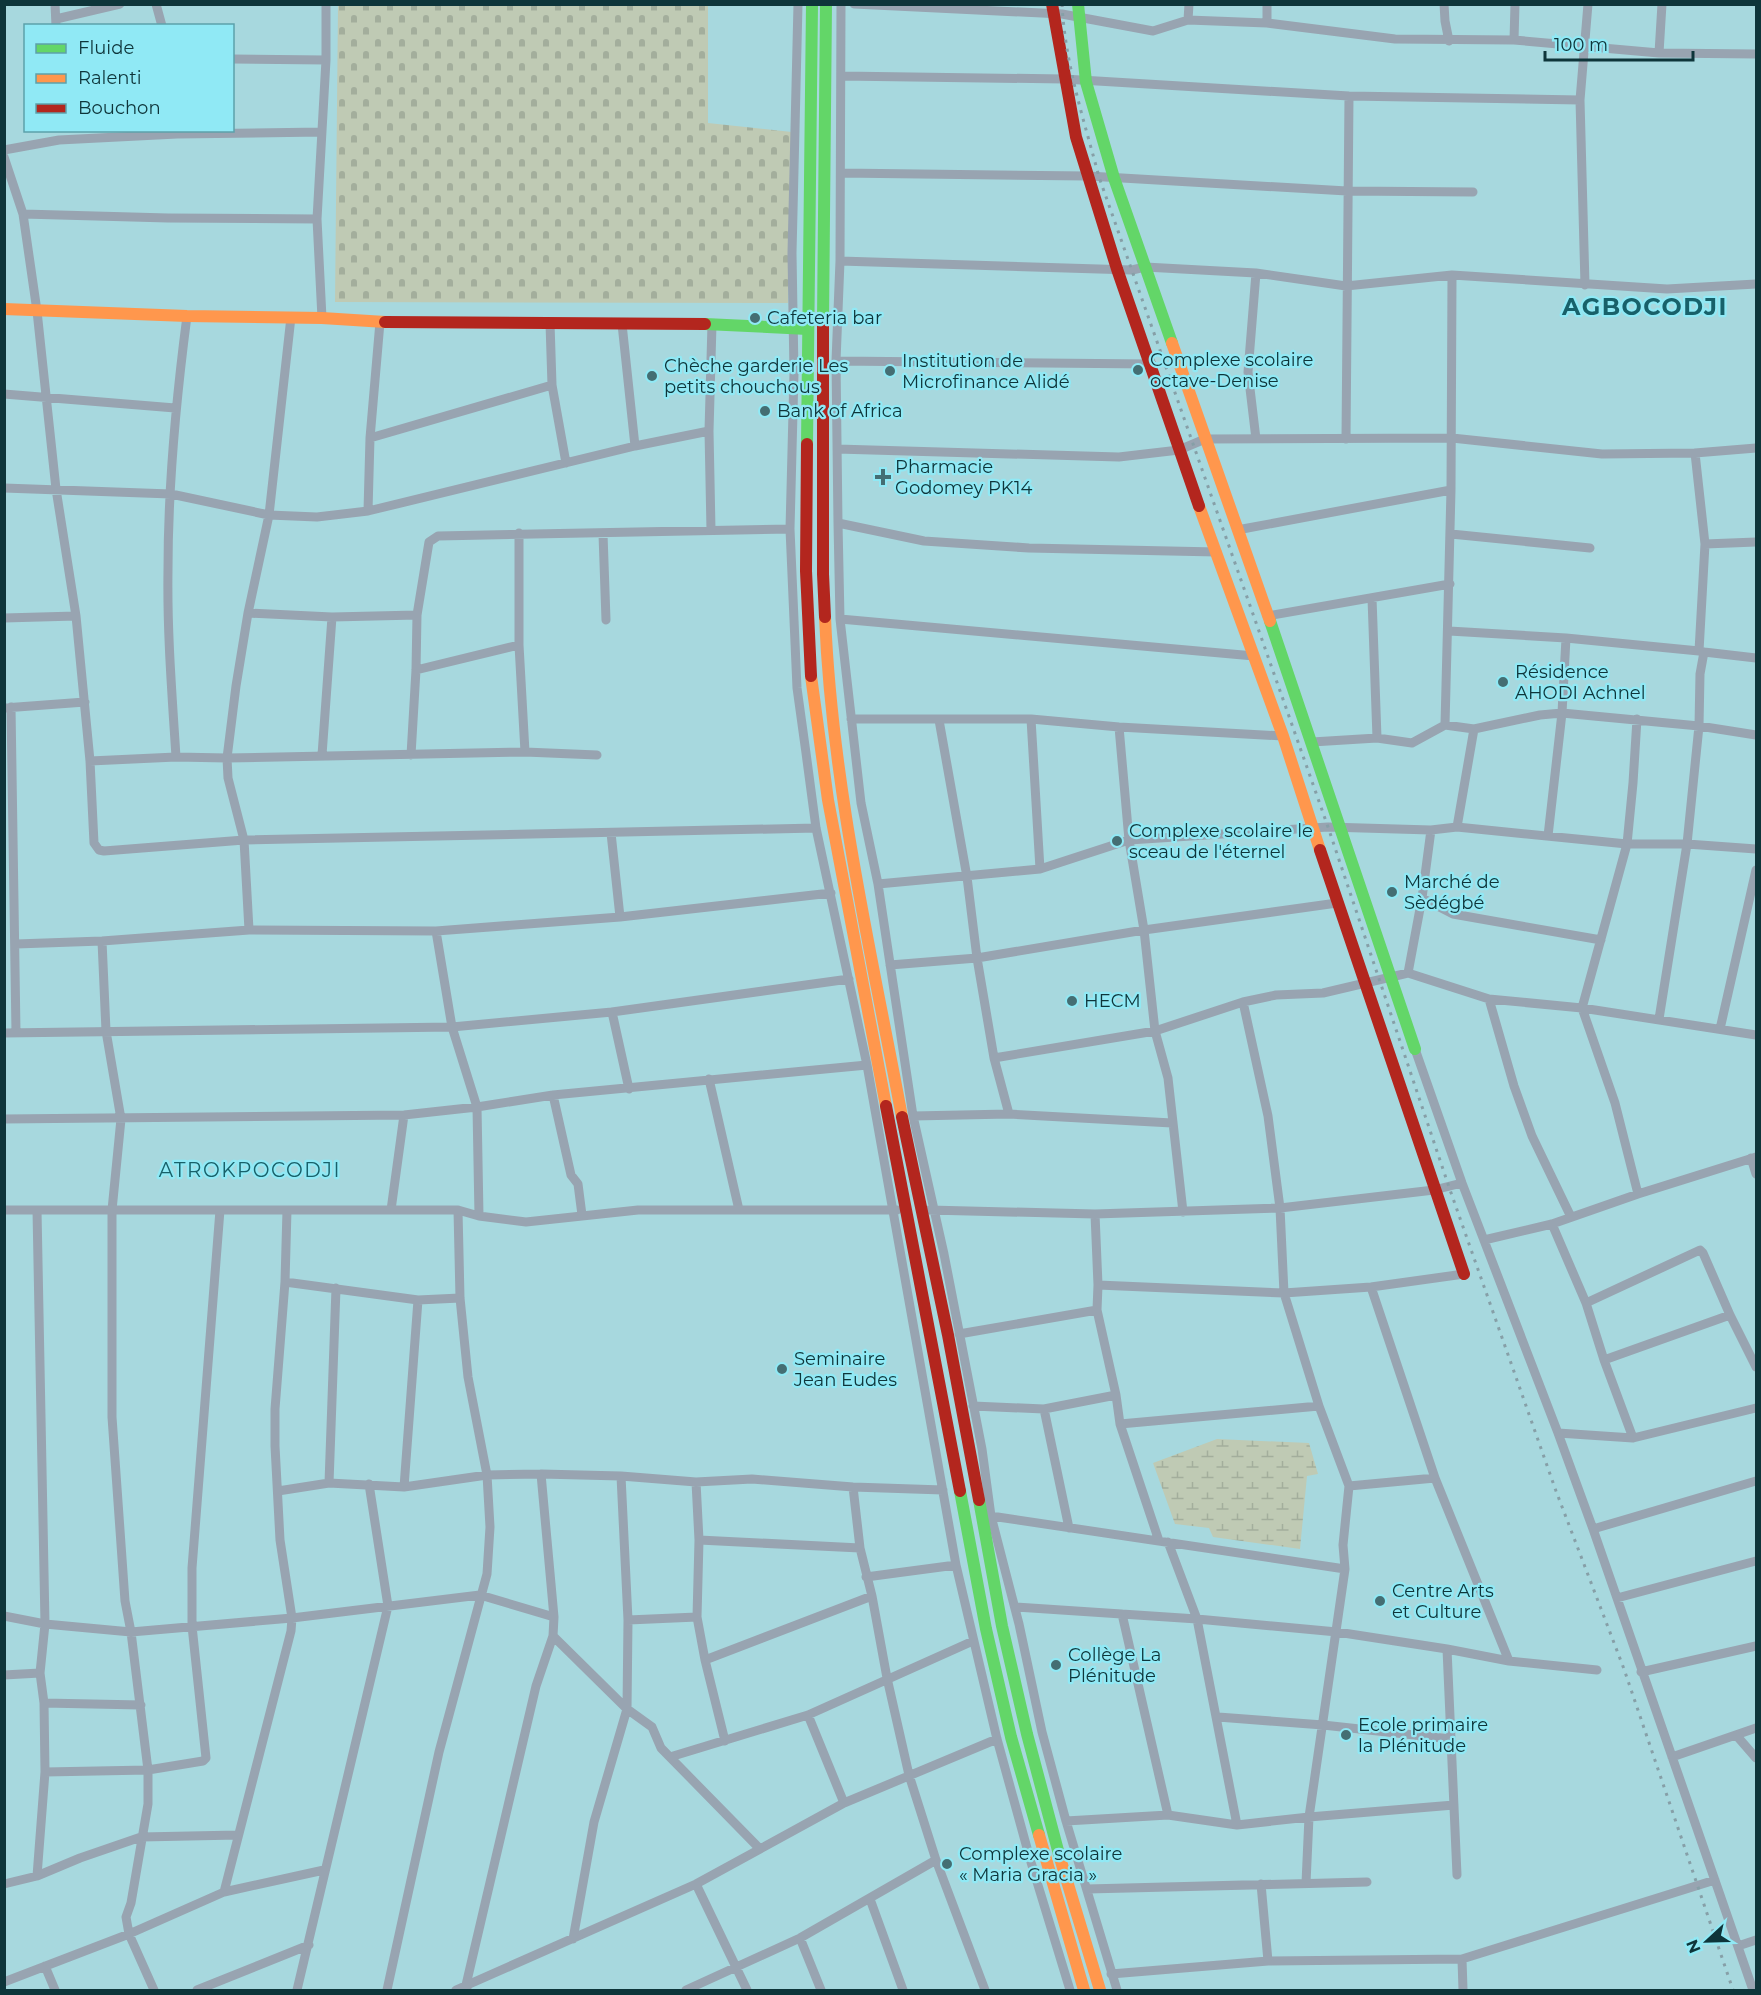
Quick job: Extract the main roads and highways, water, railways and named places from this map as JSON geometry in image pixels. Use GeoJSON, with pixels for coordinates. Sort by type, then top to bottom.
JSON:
{"type":"FeatureCollection","features":[{"type":"Feature","properties":{"kind":"main road"},"geometry":{"type":"LineString","coordinates":[[812,4],[806,571],[814,713],[828,800],[986,1629],[1014,1748],[1084,1990]]}},
{"type":"Feature","properties":{"kind":"main road"},"geometry":{"type":"LineString","coordinates":[[826,4],[822,372],[823,574],[828,682],[843,798],[920,1210],[948,1335],[1002,1626],[1027,1734],[1100,1990]]}},
{"type":"Feature","properties":{"kind":"main road"},"geometry":{"type":"LineString","coordinates":[[1052,9],[1076,137],[1117,269],[1179,450],[1282,736],[1464,1274]]}},
{"type":"Feature","properties":{"kind":"main road"},"geometry":{"type":"LineString","coordinates":[[1078,10],[1086,82],[1114,178],[1312,742],[1415,1048]]}},
{"type":"Feature","properties":{"kind":"main road"},"geometry":{"type":"LineString","coordinates":[[4,309],[187,316],[322,318],[380,322],[712,324],[808,329]]}},
{"type":"Feature","properties":{"kind":"railway"},"geometry":{"type":"LineString","coordinates":[[1062,4],[1071,70],[1099,177],[1328,827],[1449,1187],[1556,1491],[1624,1669],[1733,1990]]}},
{"type":"Feature","properties":{"kind":"place","name":"Cafeteria bar"},"geometry":{"type":"Point","coordinates":[755,318]}},
{"type":"Feature","properties":{"kind":"place","name":"Complexe scolaire octave-Denise"},"geometry":{"type":"Point","coordinates":[1138,370]}},
{"type":"Feature","properties":{"kind":"place","name":"Institution de Microfinance Alidé"},"geometry":{"type":"Point","coordinates":[890,371]}},
{"type":"Feature","properties":{"kind":"place","name":"Chèche garderie Les petits chouchous"},"geometry":{"type":"Point","coordinates":[652,376]}},
{"type":"Feature","properties":{"kind":"place","name":"Bank of Africa"},"geometry":{"type":"Point","coordinates":[765,411]}},
{"type":"Feature","properties":{"kind":"place","name":"Pharmacie Godomey PK14"},"geometry":{"type":"Point","coordinates":[883,477]}},
{"type":"Feature","properties":{"kind":"place","name":"Résidence AHODI Achnel"},"geometry":{"type":"Point","coordinates":[1503,682]}},
{"type":"Feature","properties":{"kind":"place","name":"Complexe scolaire le sceau de l'éternel"},"geometry":{"type":"Point","coordinates":[1117,841]}},
{"type":"Feature","properties":{"kind":"place","name":"Marché de Sèdégbé"},"geometry":{"type":"Point","coordinates":[1392,892]}},
{"type":"Feature","properties":{"kind":"place","name":"HECM"},"geometry":{"type":"Point","coordinates":[1072,1001]}},
{"type":"Feature","properties":{"kind":"place","name":"Seminaire Jean Eudes"},"geometry":{"type":"Point","coordinates":[782,1369]}},
{"type":"Feature","properties":{"kind":"place","name":"Centre Arts et Culture"},"geometry":{"type":"Point","coordinates":[1380,1601]}},
{"type":"Feature","properties":{"kind":"place","name":"Collège La Plénitude"},"geometry":{"type":"Point","coordinates":[1056,1665]}},
{"type":"Feature","properties":{"kind":"place","name":"Ecole primaire la Plénitude"},"geometry":{"type":"Point","coordinates":[1346,1735]}},
{"type":"Feature","properties":{"kind":"place","name":"Complexe scolaire « Maria Gracia »"},"geometry":{"type":"Point","coordinates":[947,1864]}},
{"type":"Feature","properties":{"kind":"district","name":"AGBOCODJI"},"geometry":{"type":"Point","coordinates":[1645,306]}},
{"type":"Feature","properties":{"kind":"district","name":"ATROKPOCODJI"},"geometry":{"type":"Point","coordinates":[250,1170]}}]}
